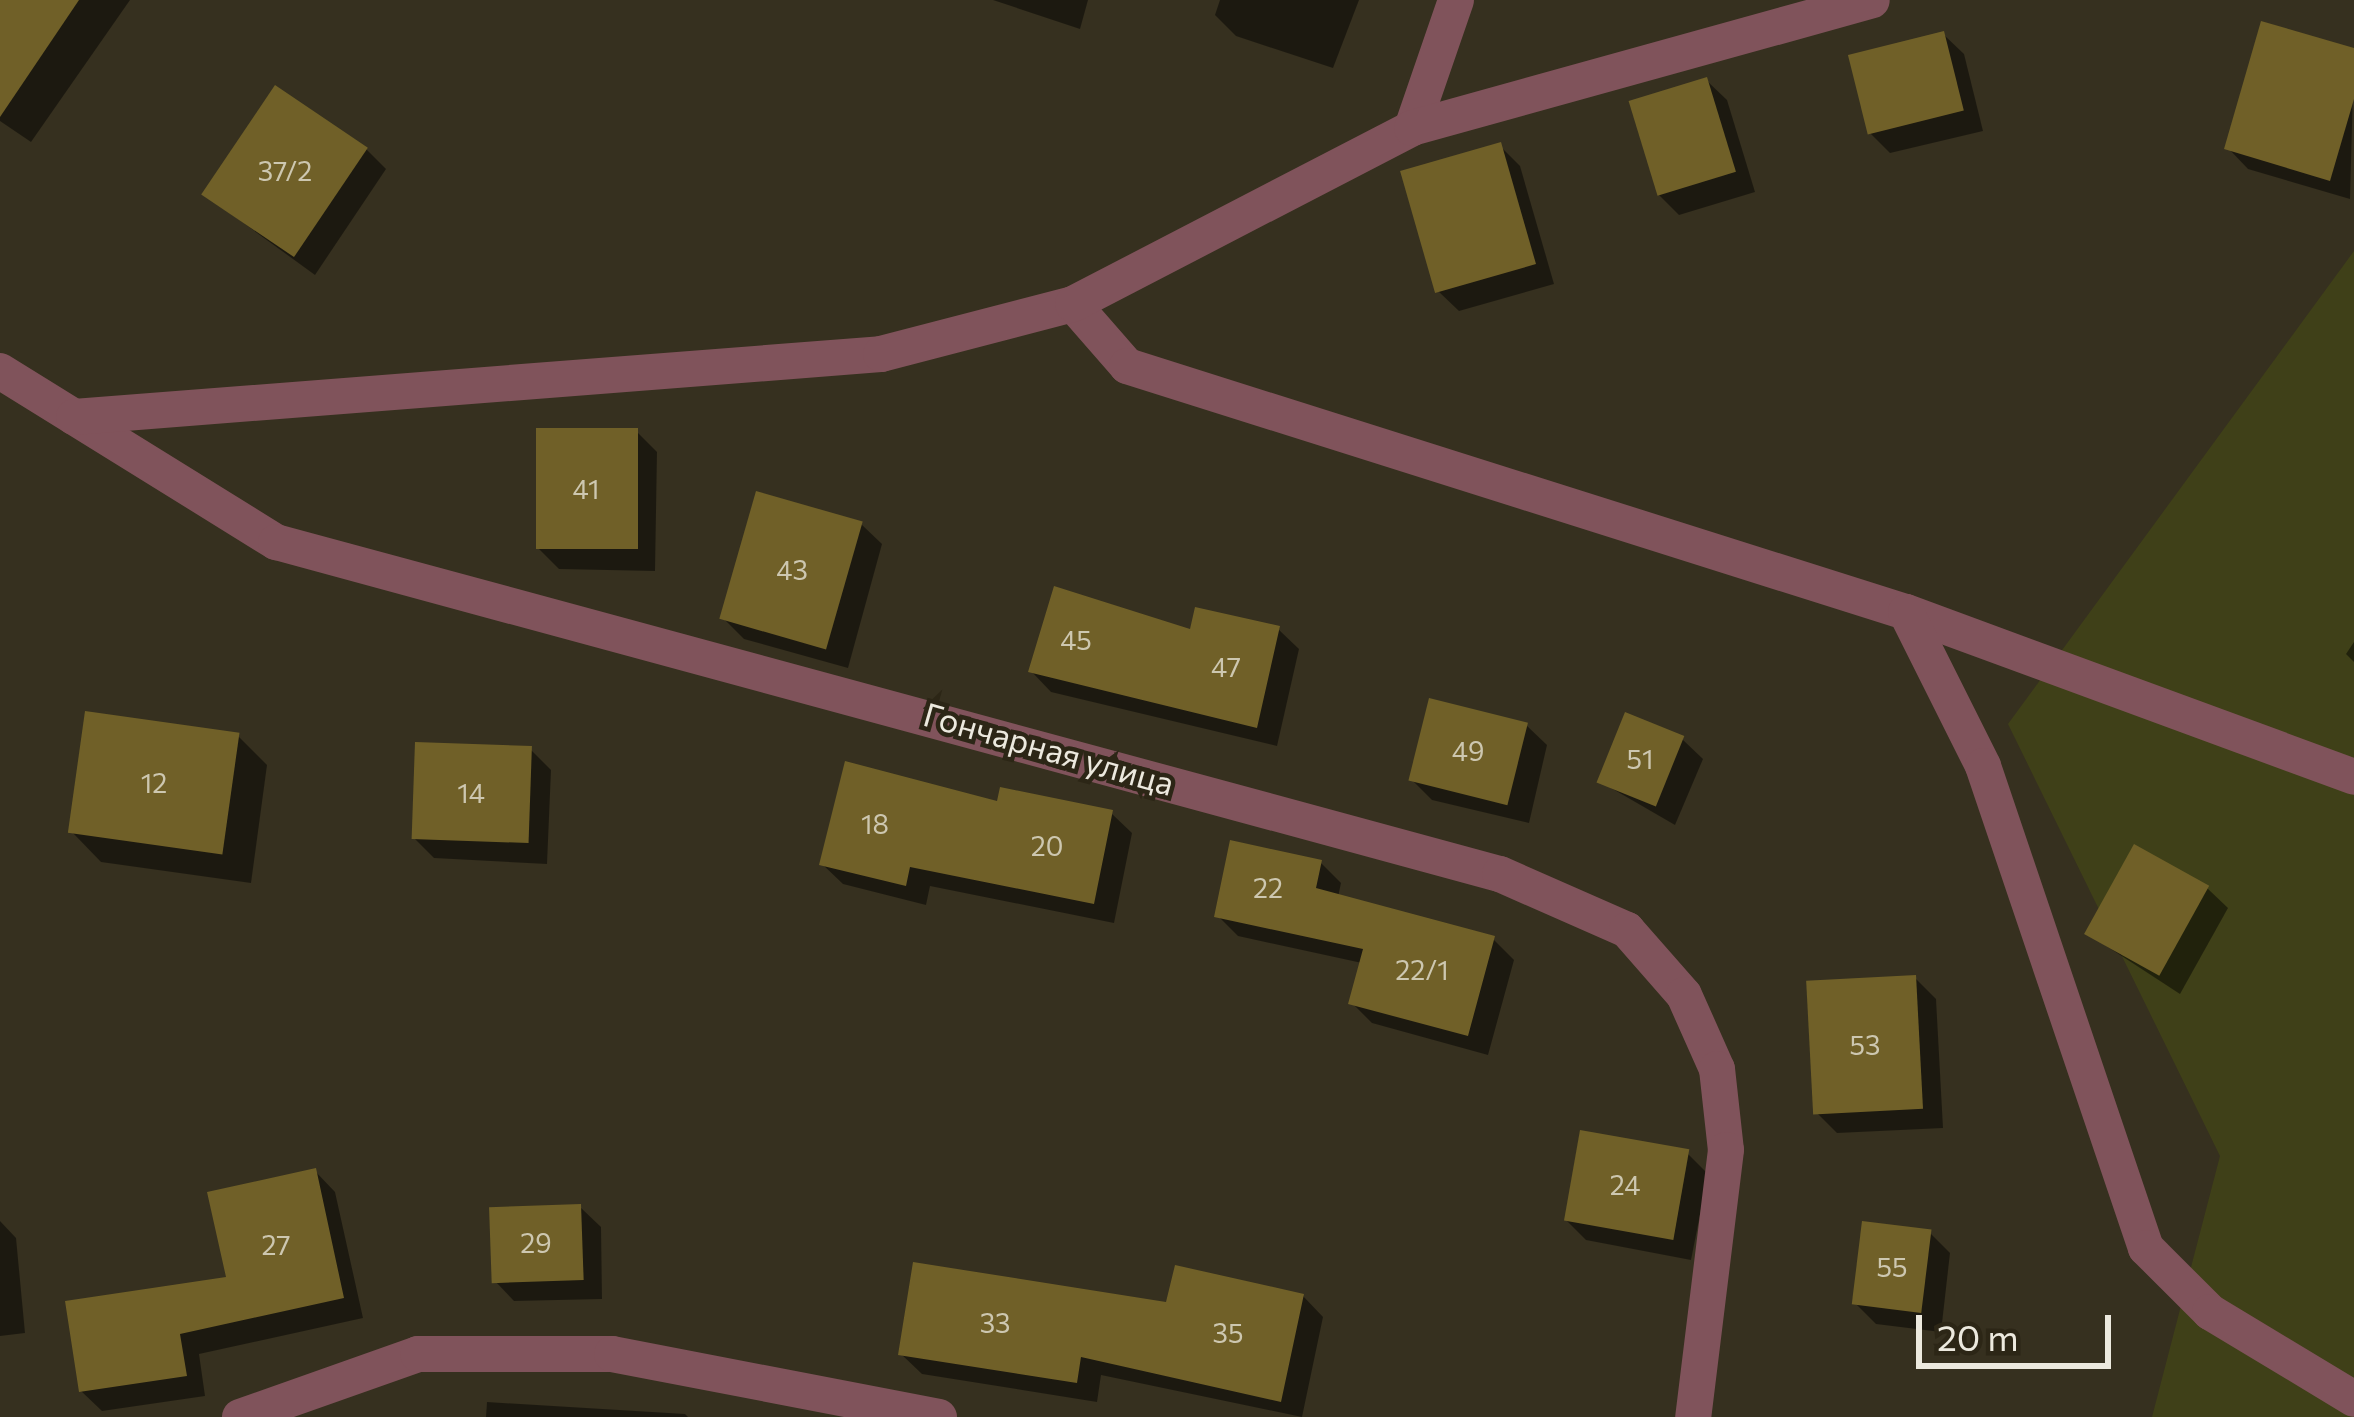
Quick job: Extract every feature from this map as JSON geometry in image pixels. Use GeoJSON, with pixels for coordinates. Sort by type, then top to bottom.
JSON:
{"type":"FeatureCollection","features":[{"type":"Feature","properties":{"kind":"street"},"geometry":{"type":"LineString","coordinates":[[1412,128],[1456,0]]}},
{"type":"Feature","properties":{"kind":"street"},"geometry":{"type":"LineString","coordinates":[[74,416],[881,354],[1073,304],[1338,176],[1412,128],[1872,0]]}},
{"type":"Feature","properties":{"kind":"street"},"geometry":{"type":"LineString","coordinates":[[1073,304],[1127,366],[1906,612],[2354,777]]}},
{"type":"Feature","properties":{"kind":"street","name":"Гончарная улица"},"geometry":{"type":"LineString","coordinates":[[0,371],[276,542],[1500,874],[1628,930],[1684,995],[1717,1070],[1726,1150],[1693,1417]]}},
{"type":"Feature","properties":{"kind":"street"},"geometry":{"type":"LineString","coordinates":[[1906,612],[1983,766],[2146,1248],[2210,1312],[2354,1400]]}},
{"type":"Feature","properties":{"kind":"street"},"geometry":{"type":"LineString","coordinates":[[240,1417],[418,1354],[590,1354],[939,1417]]}},
{"type":"Feature","properties":{"kind":"shaded area"},"geometry":{"type":"Polygon","coordinates":[[[2354,251],[2354,1417],[2152,1417],[2220,1156],[2008,724],[2354,251]]]}},
{"type":"Feature","properties":{"kind":"building"},"geometry":{"type":"Polygon","coordinates":[[[0,0],[79,0],[0,117],[0,0]]]}},
{"type":"Feature","properties":{"kind":"building"},"geometry":{"type":"Polygon","coordinates":[[[2261,21],[2354,48],[2354,99],[2330,181],[2224,149],[2261,21]]]}},
{"type":"Feature","properties":{"kind":"building"},"geometry":{"type":"Polygon","coordinates":[[[1944,31],[1964,111],[1868,135],[1848,55],[1944,31]]]}},
{"type":"Feature","properties":{"kind":"building"},"geometry":{"type":"Polygon","coordinates":[[[1707,77],[1736,172],[1658,196],[1629,101],[1707,77]]]}},
{"type":"Feature","properties":{"kind":"building"},"geometry":{"type":"Polygon","coordinates":[[[275,85],[368,148],[294,257],[201,194],[275,85]]]}},
{"type":"Feature","properties":{"kind":"building"},"geometry":{"type":"Polygon","coordinates":[[[1501,142],[1536,264],[1435,293],[1400,171],[1501,142]]]}},
{"type":"Feature","properties":{"kind":"building"},"geometry":{"type":"Polygon","coordinates":[[[536,428],[638,428],[638,549],[536,549],[536,428]]]}},
{"type":"Feature","properties":{"kind":"building"},"geometry":{"type":"Polygon","coordinates":[[[756,491],[863,522],[826,649],[719,619],[756,491]]]}},
{"type":"Feature","properties":{"kind":"building"},"geometry":{"type":"Polygon","coordinates":[[[1054,586],[1190,629],[1195,607],[1280,626],[1257,728],[1028,672],[1054,586]]]}},
{"type":"Feature","properties":{"kind":"building"},"geometry":{"type":"Polygon","coordinates":[[[1429,698],[1528,723],[1507,805],[1408,780],[1429,698]]]}},
{"type":"Feature","properties":{"kind":"building"},"geometry":{"type":"Polygon","coordinates":[[[85,711],[239,733],[222,855],[68,833],[85,711]]]}},
{"type":"Feature","properties":{"kind":"building"},"geometry":{"type":"Polygon","coordinates":[[[1625,712],[1684,736],[1656,806],[1597,782],[1625,712]]]}},
{"type":"Feature","properties":{"kind":"building"},"geometry":{"type":"Polygon","coordinates":[[[415,742],[532,746],[529,843],[412,839],[415,742]]]}},
{"type":"Feature","properties":{"kind":"building"},"geometry":{"type":"Polygon","coordinates":[[[845,761],[997,801],[1000,787],[1113,810],[1094,904],[910,867],[906,886],[819,865],[845,761]]]}},
{"type":"Feature","properties":{"kind":"building"},"geometry":{"type":"Polygon","coordinates":[[[1230,840],[1322,860],[1316,888],[1495,936],[1468,1036],[1348,1004],[1363,949],[1214,917],[1230,840]]]}},
{"type":"Feature","properties":{"kind":"building"},"geometry":{"type":"Polygon","coordinates":[[[2134,844],[2209,886],[2159,976],[2084,934],[2134,844]]]}},
{"type":"Feature","properties":{"kind":"building"},"geometry":{"type":"Polygon","coordinates":[[[1916,975],[1923,1109],[1813,1115],[1806,981],[1916,975]]]}},
{"type":"Feature","properties":{"kind":"building"},"geometry":{"type":"Polygon","coordinates":[[[1580,1130],[1689,1149],[1673,1240],[1564,1221],[1580,1130]]]}},
{"type":"Feature","properties":{"kind":"building"},"geometry":{"type":"Polygon","coordinates":[[[316,1168],[344,1298],[180,1334],[187,1376],[79,1392],[65,1301],[226,1277],[207,1192],[316,1168]]]}},
{"type":"Feature","properties":{"kind":"building"},"geometry":{"type":"Polygon","coordinates":[[[581,1204],[584,1280],[492,1283],[489,1207],[581,1204]]]}},
{"type":"Feature","properties":{"kind":"building"},"geometry":{"type":"Polygon","coordinates":[[[1862,1221],[1931,1230],[1921,1313],[1852,1304],[1862,1221]]]}},
{"type":"Feature","properties":{"kind":"building"},"geometry":{"type":"Polygon","coordinates":[[[913,1262],[1166,1302],[1175,1265],[1304,1294],[1281,1402],[1081,1357],[1077,1383],[898,1355],[913,1262]]]}}]}
